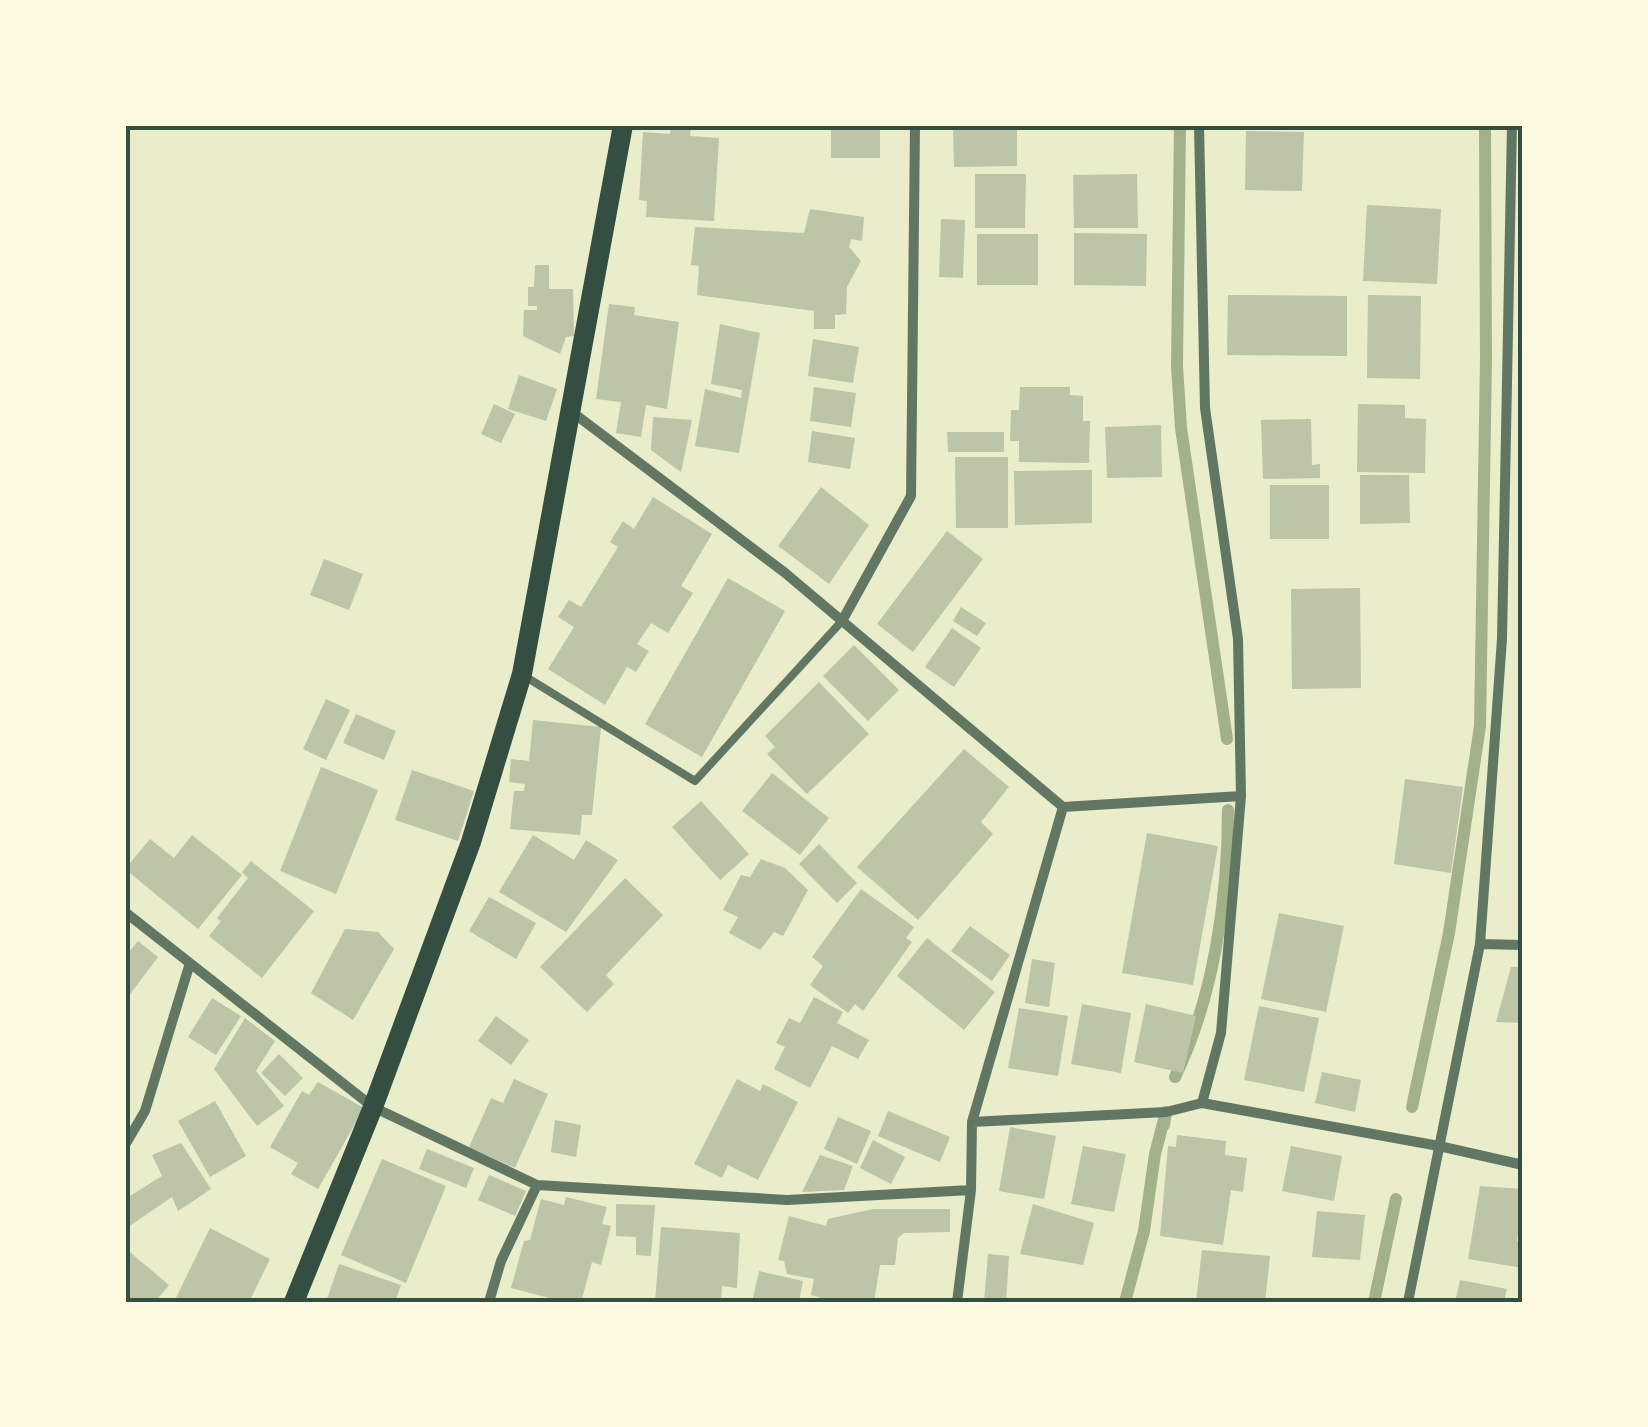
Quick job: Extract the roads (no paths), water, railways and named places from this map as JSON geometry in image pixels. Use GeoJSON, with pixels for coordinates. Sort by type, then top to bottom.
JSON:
{"type":"FeatureCollection","features":[{"type":"Feature","properties":{"kind":"main road"},"geometry":{"type":"LineString","coordinates":[[294,1302],[373,1107],[471,842],[522,674],[623,125]]}},
{"type":"Feature","properties":{"kind":"street"},"geometry":{"type":"LineString","coordinates":[[842,622],[912,496],[915,125]]}},
{"type":"Feature","properties":{"kind":"street"},"geometry":{"type":"LineString","coordinates":[[1198,125],[1205,408],[1238,639],[1241,796],[1221,1033],[1202,1103]]}},
{"type":"Feature","properties":{"kind":"street"},"geometry":{"type":"LineString","coordinates":[[1408,1302],[1480,944],[1502,639],[1512,125]]}},
{"type":"Feature","properties":{"kind":"street"},"geometry":{"type":"LineString","coordinates":[[572,412],[784,572],[1063,807],[1241,796]]}},
{"type":"Feature","properties":{"kind":"street"},"geometry":{"type":"LineString","coordinates":[[957,1302],[971,1190],[972,1122],[1063,807]]}},
{"type":"Feature","properties":{"kind":"street"},"geometry":{"type":"LineString","coordinates":[[125,912],[373,1107],[537,1185],[788,1200],[971,1190]]}},
{"type":"Feature","properties":{"kind":"street"},"geometry":{"type":"LineString","coordinates":[[1480,944],[1523,945]]}},
{"type":"Feature","properties":{"kind":"street"},"geometry":{"type":"LineString","coordinates":[[125,1146],[145,1111],[190,963]]}},
{"type":"Feature","properties":{"kind":"street"},"geometry":{"type":"LineString","coordinates":[[972,1122],[1166,1112],[1202,1103],[1523,1165]]}},
{"type":"Feature","properties":{"kind":"street"},"geometry":{"type":"LineString","coordinates":[[488,1302],[501,1261],[537,1185]]}},
{"type":"Feature","properties":{"kind":"lane"},"geometry":{"type":"LineString","coordinates":[[522,674],[695,780],[842,622]]}},
{"type":"Feature","properties":{"kind":"waterway"},"geometry":{"type":"LineString","coordinates":[[1180,125],[1177,366],[1181,428],[1227,739]]}},
{"type":"Feature","properties":{"kind":"waterway"},"geometry":{"type":"LineString","coordinates":[[1412,1107],[1449,933],[1480,726],[1485,125]]}},
{"type":"Feature","properties":{"kind":"waterway"},"geometry":{"type":"LineString","coordinates":[[1175,1077],[1200,1014],[1216,946],[1228,810]]}},
{"type":"Feature","properties":{"kind":"waterway"},"geometry":{"type":"LineString","coordinates":[[1125,1302],[1144,1231],[1155,1154],[1166,1112],[1164,1125]]}},
{"type":"Feature","properties":{"kind":"waterway"},"geometry":{"type":"LineString","coordinates":[[1374,1302],[1396,1199]]}}]}
